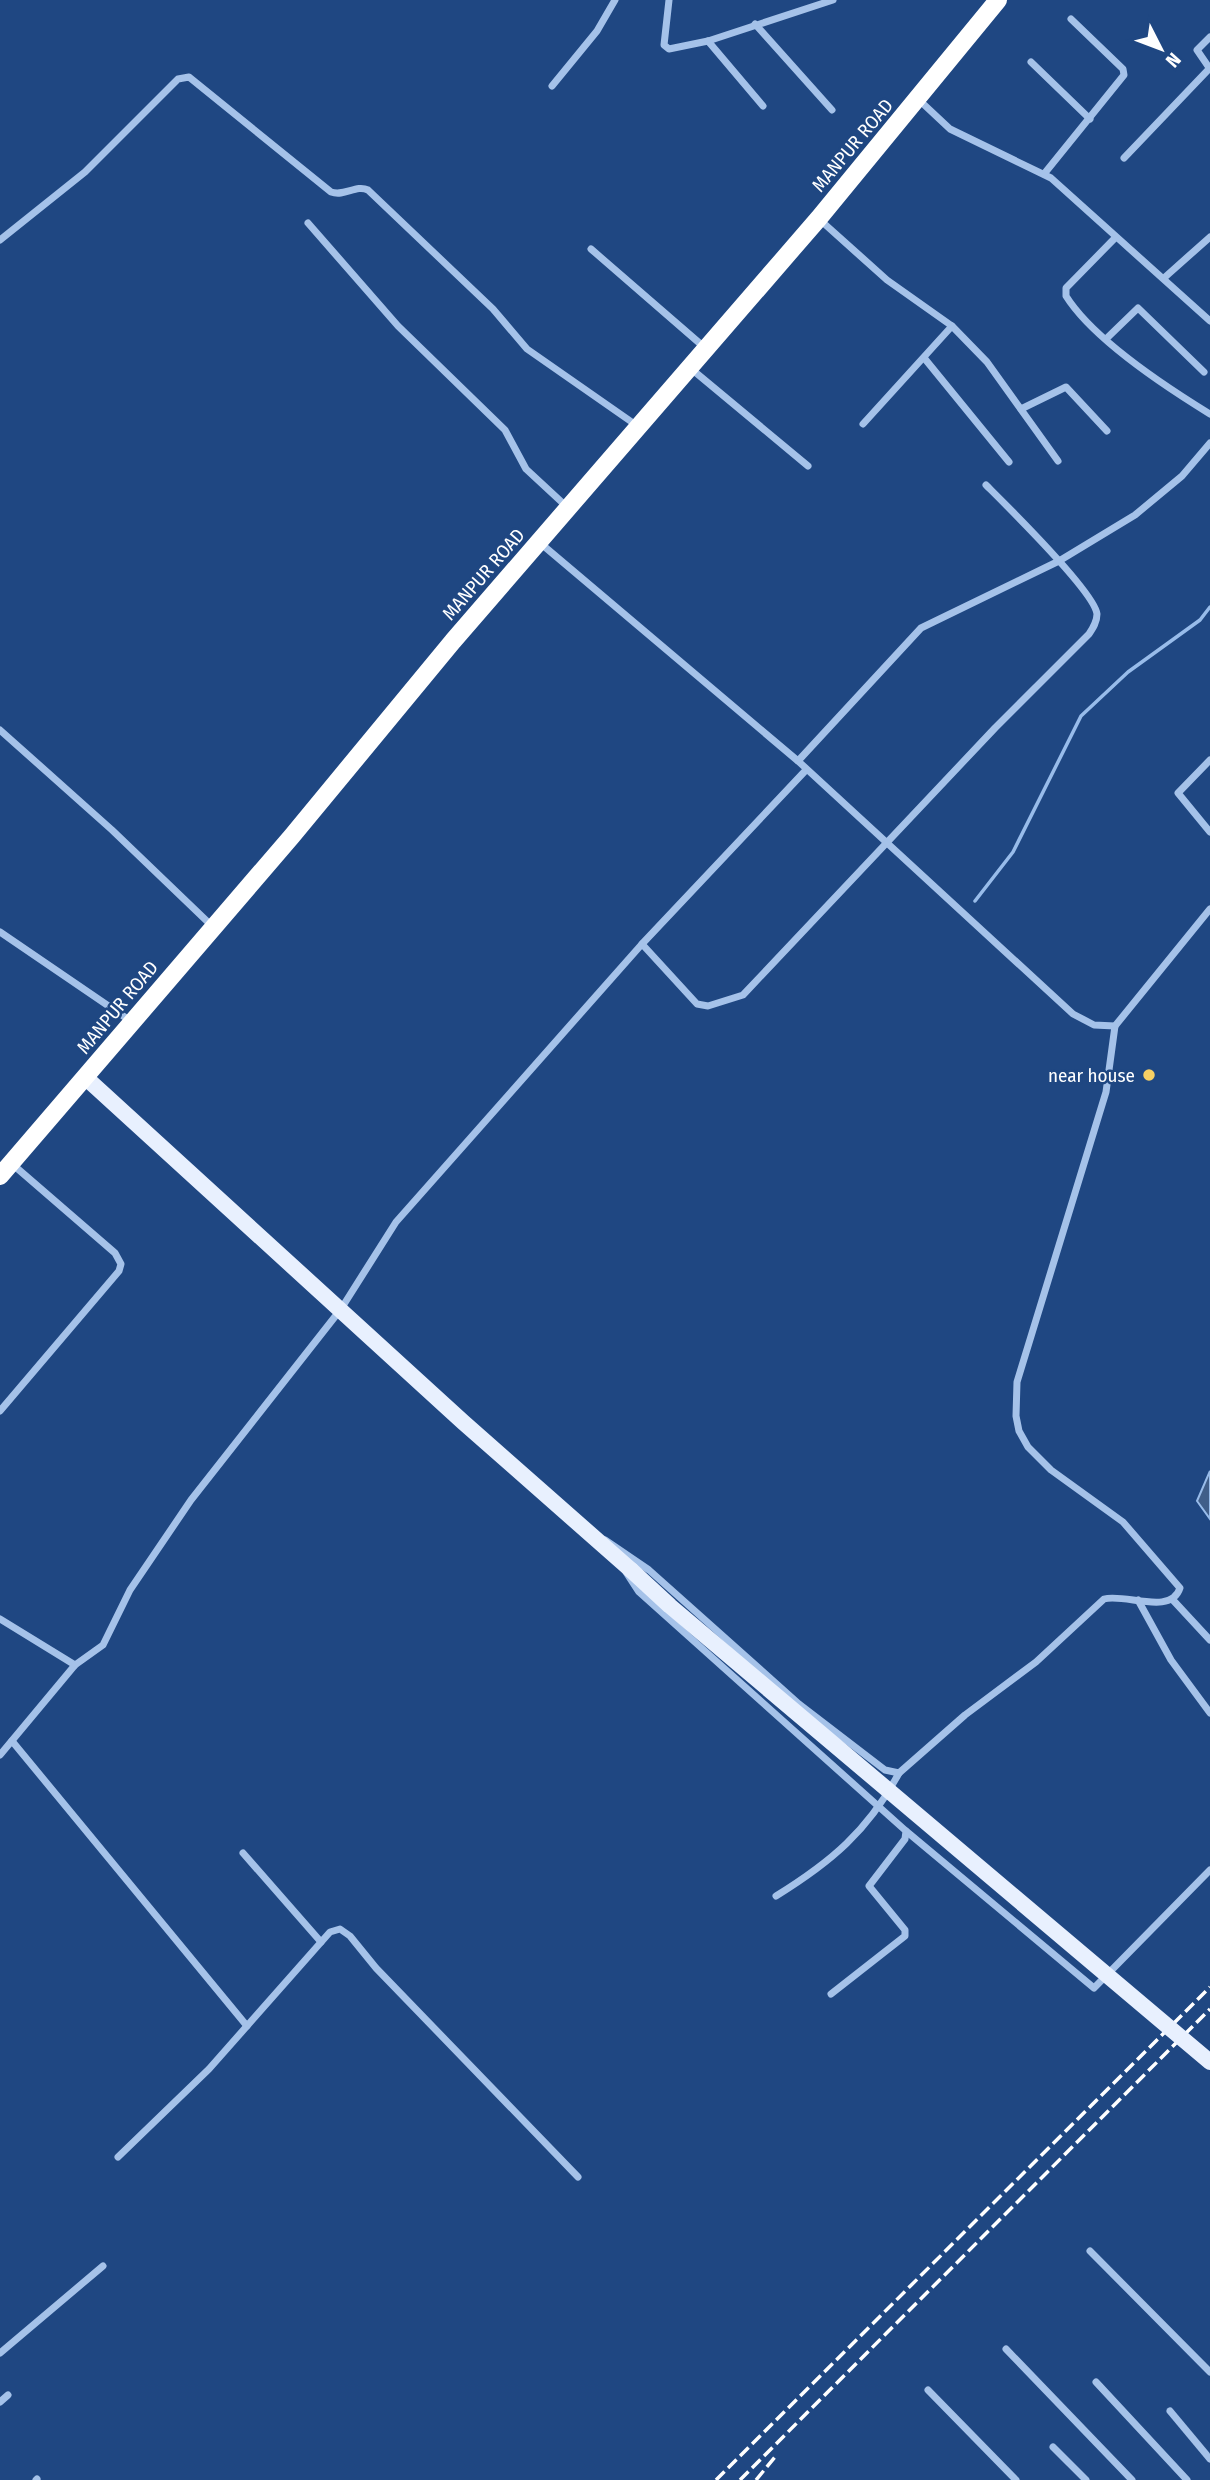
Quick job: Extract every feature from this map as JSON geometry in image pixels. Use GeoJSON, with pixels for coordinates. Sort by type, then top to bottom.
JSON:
{"type":"FeatureCollection","features":[{"type":"Feature","properties":{"kind":"highway","name":"MANPUR ROAD"},"geometry":{"type":"LineString","coordinates":[[5,1170],[704,347],[819,218],[998,0]]}},
{"type":"Feature","properties":{"kind":"main road"},"geometry":{"type":"LineString","coordinates":[[85,1077],[463,1422],[592,1532],[670,1606],[1210,2062]]}},
{"type":"Feature","properties":{"kind":"street"},"geometry":{"type":"LineString","coordinates":[[552,86],[597,31],[615,0]]}},
{"type":"Feature","properties":{"kind":"street"},"geometry":{"type":"LineString","coordinates":[[669,0],[665,47],[669,49],[708,41],[833,0]]}},
{"type":"Feature","properties":{"kind":"street"},"geometry":{"type":"LineString","coordinates":[[1044,174],[1122,80],[1124,71],[1072,19]]}},
{"type":"Feature","properties":{"kind":"street"},"geometry":{"type":"LineString","coordinates":[[755,24],[832,110]]}},
{"type":"Feature","properties":{"kind":"street"},"geometry":{"type":"LineString","coordinates":[[1124,158],[1210,69],[1197,50],[1210,37]]}},
{"type":"Feature","properties":{"kind":"street"},"geometry":{"type":"LineString","coordinates":[[708,41],[763,106]]}},
{"type":"Feature","properties":{"kind":"street"},"geometry":{"type":"LineString","coordinates":[[1031,62],[1090,119]]}},
{"type":"Feature","properties":{"kind":"street"},"geometry":{"type":"LineString","coordinates":[[0,240],[85,172],[178,79],[186,76],[331,192],[338,194],[357,188],[368,190],[493,309],[527,349],[637,426]]}},
{"type":"Feature","properties":{"kind":"street"},"geometry":{"type":"LineString","coordinates":[[918,99],[950,129],[1044,174],[1210,321]]}},
{"type":"Feature","properties":{"kind":"street"},"geometry":{"type":"LineString","coordinates":[[819,218],[887,280],[952,326],[987,362],[1058,461]]}},
{"type":"Feature","properties":{"kind":"street"},"geometry":{"type":"LineString","coordinates":[[308,223],[398,326],[510,436],[526,469],[568,507]]}},
{"type":"Feature","properties":{"kind":"street"},"geometry":{"type":"LineString","coordinates":[[1164,278],[1210,237]]}},
{"type":"Feature","properties":{"kind":"street"},"geometry":{"type":"LineString","coordinates":[[1115,238],[1064,292],[1068,300],[1107,339],[1171,389],[1210,414]]}},
{"type":"Feature","properties":{"kind":"street"},"geometry":{"type":"LineString","coordinates":[[591,249],[704,347]]}},
{"type":"Feature","properties":{"kind":"street"},"geometry":{"type":"LineString","coordinates":[[1107,339],[1138,308],[1204,372]]}},
{"type":"Feature","properties":{"kind":"street"},"geometry":{"type":"LineString","coordinates":[[863,424],[925,359],[952,326]]}},
{"type":"Feature","properties":{"kind":"street"},"geometry":{"type":"LineString","coordinates":[[925,359],[1009,462]]}},
{"type":"Feature","properties":{"kind":"street"},"geometry":{"type":"LineString","coordinates":[[688,367],[808,466]]}},
{"type":"Feature","properties":{"kind":"street"},"geometry":{"type":"LineString","coordinates":[[1021,409],[1066,387],[1107,432]]}},
{"type":"Feature","properties":{"kind":"street"},"geometry":{"type":"LineString","coordinates":[[798,761],[921,628],[1059,561],[1135,514],[1182,476],[1210,443]]}},
{"type":"Feature","properties":{"kind":"street"},"geometry":{"type":"LineString","coordinates":[[642,944],[697,1004],[708,1006],[743,995],[1095,625],[1094,607],[1059,561],[986,485]]}},
{"type":"Feature","properties":{"kind":"street"},"geometry":{"type":"LineString","coordinates":[[539,541],[798,761],[1073,1014],[1094,1025],[1115,1026]]}},
{"type":"Feature","properties":{"kind":"street"},"geometry":{"type":"LineString","coordinates":[[0,730],[112,830],[212,927]]}},
{"type":"Feature","properties":{"kind":"street"},"geometry":{"type":"LineString","coordinates":[[1210,760],[1178,793],[1210,831]]}},
{"type":"Feature","properties":{"kind":"street"},"geometry":{"type":"LineString","coordinates":[[0,1755],[75,1665],[103,1645],[130,1590],[191,1500],[273,1391],[341,1309],[396,1222],[642,944],[806,770]]}},
{"type":"Feature","properties":{"kind":"street"},"geometry":{"type":"LineString","coordinates":[[776,1896],[835,1855],[881,1808],[899,1773],[965,1715],[1036,1662],[1098,1603],[1110,1597],[1163,1602],[1172,1599],[1180,1588],[1123,1522],[1051,1470],[1028,1447],[1019,1431],[1016,1416],[1017,1382],[1106,1092],[1115,1026],[1210,909]]}},
{"type":"Feature","properties":{"kind":"street"},"geometry":{"type":"LineString","coordinates":[[0,932],[132,1022]]}},
{"type":"Feature","properties":{"kind":"street"},"geometry":{"type":"LineString","coordinates":[[0,1411],[119,1271],[121,1264],[115,1253],[5,1170]]}},
{"type":"Feature","properties":{"kind":"street"},"geometry":{"type":"LineString","coordinates":[[592,1532],[617,1546],[649,1570],[724,1640],[810,1713],[885,1770],[899,1773]]}},
{"type":"Feature","properties":{"kind":"street"},"geometry":{"type":"LineString","coordinates":[[624,1564],[639,1592],[906,1831],[1094,1989],[1210,1870]]}},
{"type":"Feature","properties":{"kind":"street"},"geometry":{"type":"LineString","coordinates":[[1172,1599],[1210,1640]]}},
{"type":"Feature","properties":{"kind":"street"},"geometry":{"type":"LineString","coordinates":[[1138,1600],[1171,1660],[1210,1713]]}},
{"type":"Feature","properties":{"kind":"street"},"geometry":{"type":"LineString","coordinates":[[0,1619],[75,1665]]}},
{"type":"Feature","properties":{"kind":"street"},"geometry":{"type":"LineString","coordinates":[[12,1741],[247,2026]]}},
{"type":"Feature","properties":{"kind":"street"},"geometry":{"type":"LineString","coordinates":[[831,1994],[905,1936],[904,1928],[869,1886],[905,1839],[906,1831]]}},
{"type":"Feature","properties":{"kind":"street"},"geometry":{"type":"LineString","coordinates":[[243,1853],[321,1942]]}},
{"type":"Feature","properties":{"kind":"street"},"geometry":{"type":"LineString","coordinates":[[118,2157],[209,2069],[334,1930],[346,1933],[382,1975],[578,2177]]}},
{"type":"Feature","properties":{"kind":"street"},"geometry":{"type":"LineString","coordinates":[[1090,2251],[1210,2372]]}},
{"type":"Feature","properties":{"kind":"street"},"geometry":{"type":"LineString","coordinates":[[0,2353],[103,2266]]}},
{"type":"Feature","properties":{"kind":"street"},"geometry":{"type":"LineString","coordinates":[[1006,2349],[1132,2480]]}},
{"type":"Feature","properties":{"kind":"street"},"geometry":{"type":"LineString","coordinates":[[1096,2382],[1186,2480]]}},
{"type":"Feature","properties":{"kind":"street"},"geometry":{"type":"LineString","coordinates":[[928,2390],[1016,2480]]}},
{"type":"Feature","properties":{"kind":"street"},"geometry":{"type":"LineString","coordinates":[[0,2402],[8,2395]]}},
{"type":"Feature","properties":{"kind":"street"},"geometry":{"type":"LineString","coordinates":[[1170,2411],[1210,2459]]}},
{"type":"Feature","properties":{"kind":"street"},"geometry":{"type":"LineString","coordinates":[[1053,2447],[1086,2480]]}},
{"type":"Feature","properties":{"kind":"water"},"geometry":{"type":"Polygon","coordinates":[[[1210,1471],[1210,1519],[1197,1501],[1210,1471]]]}},
{"type":"Feature","properties":{"kind":"waterway"},"geometry":{"type":"LineString","coordinates":[[975,901],[1013,852],[1081,716],[1128,672],[1200,620],[1210,607]]}},
{"type":"Feature","properties":{"kind":"railway"},"geometry":{"type":"LineString","coordinates":[[716,2480],[1210,1987]]}},
{"type":"Feature","properties":{"kind":"railway"},"geometry":{"type":"LineString","coordinates":[[740,2480],[1210,2009]]}},
{"type":"Feature","properties":{"kind":"railway"},"geometry":{"type":"LineString","coordinates":[[756,2480],[775,2457]]}},
{"type":"Feature","properties":{"kind":"place","name":"near house"},"geometry":{"type":"Point","coordinates":[1149,1075]}}]}
